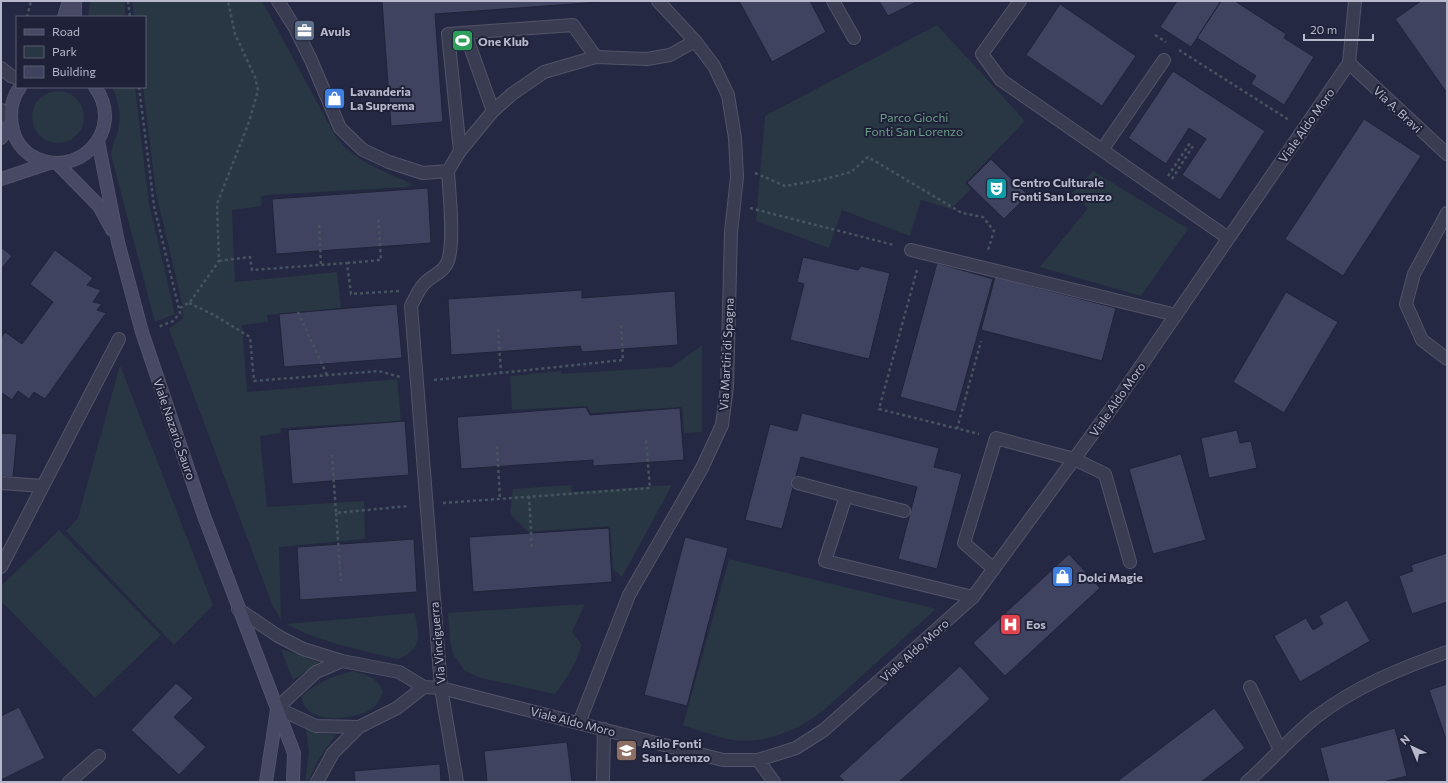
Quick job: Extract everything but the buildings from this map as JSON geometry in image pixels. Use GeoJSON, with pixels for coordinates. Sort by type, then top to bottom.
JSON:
{"type":"FeatureCollection","features":[{"type":"Feature","properties":{"kind":"main road"},"geometry":{"type":"LineString","coordinates":[[64,16],[69,1]]}},
{"type":"Feature","properties":{"kind":"main road"},"geometry":{"type":"LineString","coordinates":[[75,1],[75,16]]}},
{"type":"Feature","properties":{"kind":"main road"},"geometry":{"type":"LineString","coordinates":[[20,88],[12,104],[11,122],[14,134],[20,144],[28,153],[37,159],[53,163],[99,206],[118,242]]}},
{"type":"Feature","properties":{"kind":"main road"},"geometry":{"type":"LineString","coordinates":[[1,179],[53,163],[70,162],[81,157],[90,150],[98,141],[105,122],[103,102],[96,88]]}},
{"type":"Feature","properties":{"kind":"main road"},"geometry":{"type":"LineString","coordinates":[[1,138],[11,122]]}},
{"type":"Feature","properties":{"kind":"main road","name":"Viale Nazario Sauro"},"geometry":{"type":"LineString","coordinates":[[98,141],[118,242],[142,332],[204,516],[294,754],[293,782]]}},
{"type":"Feature","properties":{"kind":"main road","name":"Viale Nazario Sauro"},"geometry":{"type":"LineString","coordinates":[[266,782],[277,708]]}},
{"type":"Feature","properties":{"kind":"street"},"geometry":{"type":"LineString","coordinates":[[278,1],[295,28],[311,60],[340,128],[363,150],[389,162],[423,173],[448,171],[460,151],[493,110],[512,94],[544,72],[596,57],[647,59],[670,55],[695,40]]}},
{"type":"Feature","properties":{"kind":"street","name":"Via Martiri di Spagna"},"geometry":{"type":"LineString","coordinates":[[579,723],[629,595],[702,468],[722,425],[727,387],[729,282],[736,164],[735,138],[728,95],[714,66],[695,40],[658,1]]}},
{"type":"Feature","properties":{"kind":"street"},"geometry":{"type":"LineString","coordinates":[[833,1],[854,38]]}},
{"type":"Feature","properties":{"kind":"street"},"geometry":{"type":"LineString","coordinates":[[1020,1],[982,54],[1001,80],[1228,238]]}},
{"type":"Feature","properties":{"kind":"street","name":"Viale Aldo Moro"},"geometry":{"type":"LineString","coordinates":[[424,687],[441,688],[723,760],[758,760],[796,748],[824,730],[973,597],[994,569],[1176,315],[1349,63],[1355,1]]}},
{"type":"Feature","properties":{"kind":"street"},"geometry":{"type":"LineString","coordinates":[[460,151],[448,34],[573,25],[596,57]]}},
{"type":"Feature","properties":{"kind":"street"},"geometry":{"type":"LineString","coordinates":[[468,41],[493,110]]}},
{"type":"Feature","properties":{"kind":"street"},"geometry":{"type":"LineString","coordinates":[[1102,150],[1164,60]]}},
{"type":"Feature","properties":{"kind":"street","name":"Via A. Bravi"},"geometry":{"type":"LineString","coordinates":[[1349,63],[1447,154]]}},
{"type":"Feature","properties":{"kind":"street"},"geometry":{"type":"LineString","coordinates":[[1,68],[11,76],[16,78]]}},
{"type":"Feature","properties":{"kind":"street"},"geometry":{"type":"LineString","coordinates":[[1,110],[11,122]]}},
{"type":"Feature","properties":{"kind":"street","name":"Via Vinciguerra"},"geometry":{"type":"LineString","coordinates":[[448,171],[451,250],[447,264],[440,273],[426,281],[419,290],[412,306],[441,688],[457,782]]}},
{"type":"Feature","properties":{"kind":"street"},"geometry":{"type":"LineString","coordinates":[[1447,213],[1414,274],[1406,304],[1422,340],[1447,360]]}},
{"type":"Feature","properties":{"kind":"street"},"geometry":{"type":"LineString","coordinates":[[917,251],[1176,315]]}},
{"type":"Feature","properties":{"kind":"street"},"geometry":{"type":"LineString","coordinates":[[1,567],[119,340]]}},
{"type":"Feature","properties":{"kind":"street"},"geometry":{"type":"LineString","coordinates":[[994,569],[964,544],[996,438],[1074,459],[1105,474],[1130,562]]}},
{"type":"Feature","properties":{"kind":"street"},"geometry":{"type":"LineString","coordinates":[[1,483],[43,486]]}},
{"type":"Feature","properties":{"kind":"street"},"geometry":{"type":"LineString","coordinates":[[798,483],[904,511]]}},
{"type":"Feature","properties":{"kind":"street"},"geometry":{"type":"LineString","coordinates":[[846,496],[826,561],[973,597]]}},
{"type":"Feature","properties":{"kind":"street"},"geometry":{"type":"LineString","coordinates":[[238,609],[278,636],[303,649],[342,661],[399,672],[424,687],[397,708],[359,727],[333,753],[317,782]]}},
{"type":"Feature","properties":{"kind":"street"},"geometry":{"type":"LineString","coordinates":[[1247,782],[1317,717],[1353,693],[1398,669],[1447,652]]}},
{"type":"Feature","properties":{"kind":"street"},"geometry":{"type":"LineString","coordinates":[[342,661],[316,672],[277,708],[316,726],[359,727]]}},
{"type":"Feature","properties":{"kind":"street"},"geometry":{"type":"LineString","coordinates":[[1250,687],[1280,750]]}},
{"type":"Feature","properties":{"kind":"street"},"geometry":{"type":"LineString","coordinates":[[603,782],[604,729]]}},
{"type":"Feature","properties":{"kind":"street"},"geometry":{"type":"LineString","coordinates":[[69,782],[99,756]]}},
{"type":"Feature","properties":{"kind":"street"},"geometry":{"type":"LineString","coordinates":[[758,760],[774,782]]}},
{"type":"Feature","properties":{"kind":"path"},"geometry":{"type":"LineString","coordinates":[[27,16],[31,1]]}},
{"type":"Feature","properties":{"kind":"path"},"geometry":{"type":"LineString","coordinates":[[128,1],[130,16]]}},
{"type":"Feature","properties":{"kind":"path"},"geometry":{"type":"LineString","coordinates":[[180,308],[190,302],[219,261],[217,204],[249,122],[258,90],[255,77],[235,34],[228,1]]}},
{"type":"Feature","properties":{"kind":"path"},"geometry":{"type":"LineString","coordinates":[[1156,35],[1169,44]]}},
{"type":"Feature","properties":{"kind":"path"},"geometry":{"type":"LineString","coordinates":[[1176,48],[1303,129]]}},
{"type":"Feature","properties":{"kind":"path"},"geometry":{"type":"LineString","coordinates":[[139,88],[154,206],[180,308],[180,313],[173,321],[142,332]]}},
{"type":"Feature","properties":{"kind":"path"},"geometry":{"type":"LineString","coordinates":[[1161,191],[1190,143]]}},
{"type":"Feature","properties":{"kind":"path"},"geometry":{"type":"LineString","coordinates":[[1161,191],[1193,146]]}},
{"type":"Feature","properties":{"kind":"path"},"geometry":{"type":"LineString","coordinates":[[736,164],[785,186],[821,180],[851,172],[868,157],[962,213],[983,216],[994,231],[983,268]]}},
{"type":"Feature","properties":{"kind":"path"},"geometry":{"type":"LineString","coordinates":[[734,204],[917,251],[879,409],[996,438]]}},
{"type":"Feature","properties":{"kind":"path"},"geometry":{"type":"LineString","coordinates":[[219,261],[250,257],[252,270],[381,260],[378,216]]}},
{"type":"Feature","properties":{"kind":"path"},"geometry":{"type":"LineString","coordinates":[[319,226],[321,265]]}},
{"type":"Feature","properties":{"kind":"path"},"geometry":{"type":"LineString","coordinates":[[348,263],[351,294],[419,290]]}},
{"type":"Feature","properties":{"kind":"path"},"geometry":{"type":"LineString","coordinates":[[298,312],[327,376]]}},
{"type":"Feature","properties":{"kind":"path"},"geometry":{"type":"LineString","coordinates":[[498,329],[501,373]]}},
{"type":"Feature","properties":{"kind":"path"},"geometry":{"type":"LineString","coordinates":[[957,429],[981,341]]}},
{"type":"Feature","properties":{"kind":"path"},"geometry":{"type":"LineString","coordinates":[[336,512],[529,496],[650,488],[646,440]]}},
{"type":"Feature","properties":{"kind":"path"},"geometry":{"type":"LineString","coordinates":[[497,446],[500,499]]}},
{"type":"Feature","properties":{"kind":"path"},"geometry":{"type":"LineString","coordinates":[[332,455],[341,581]]}},
{"type":"Feature","properties":{"kind":"path"},"geometry":{"type":"LineString","coordinates":[[529,496],[532,550]]}},
{"type":"Feature","properties":{"kind":"green space"},"geometry":{"type":"Polygon","coordinates":[[[90,1],[124,1],[126,16],[88,16],[90,1]]]}},
{"type":"Feature","properties":{"kind":"green space"},"geometry":{"type":"Polygon","coordinates":[[[132,1],[262,1],[336,137],[344,146],[361,159],[412,184],[406,187],[266,195],[261,197],[262,206],[232,210],[235,282],[337,272],[341,308],[267,315],[268,322],[242,325],[247,392],[397,379],[401,421],[280,428],[281,433],[260,436],[267,507],[364,501],[365,539],[279,547],[281,620],[272,604],[169,329],[183,318],[182,303],[156,193],[143,88],[146,88],[146,16],[134,16],[132,1]]]}},
{"type":"Feature","properties":{"kind":"green space","name":"Parco Giochi Fonti San Lorenzo"},"geometry":{"type":"Polygon","coordinates":[[[937,25],[1025,121],[965,183],[971,189],[951,209],[921,200],[910,236],[842,210],[829,248],[756,221],[765,116],[937,25]]]}},
{"type":"Feature","properties":{"kind":"green space"},"geometry":{"type":"Polygon","coordinates":[[[112,88],[135,88],[149,204],[175,314],[155,322],[111,155],[113,144],[119,128],[118,104],[112,88]]]}},
{"type":"Feature","properties":{"kind":"green space"},"geometry":{"type":"Polygon","coordinates":[[[58,91],[68,93],[76,99],[82,107],[84,117],[82,127],[76,135],[68,141],[58,143],[48,141],[40,135],[34,127],[32,117],[34,107],[40,99],[48,93],[58,91]]]}},
{"type":"Feature","properties":{"kind":"green space"},"geometry":{"type":"Polygon","coordinates":[[[1093,171],[1188,229],[1141,296],[1040,267],[1088,208],[1072,193],[1093,171]]]}},
{"type":"Feature","properties":{"kind":"green space"},"geometry":{"type":"Polygon","coordinates":[[[702,345],[702,432],[684,433],[682,407],[591,413],[587,406],[512,410],[510,376],[561,371],[561,374],[672,367],[702,345]]]}},
{"type":"Feature","properties":{"kind":"green space"},"geometry":{"type":"Polygon","coordinates":[[[120,365],[213,605],[174,645],[66,531],[78,518],[120,365]]]}},
{"type":"Feature","properties":{"kind":"green space"},"geometry":{"type":"Polygon","coordinates":[[[571,485],[572,492],[672,485],[622,577],[613,569],[610,526],[528,532],[510,514],[513,489],[571,485]]]}},
{"type":"Feature","properties":{"kind":"green space"},"geometry":{"type":"Polygon","coordinates":[[[59,530],[161,635],[95,698],[1,601],[1,586],[59,530]]]}},
{"type":"Feature","properties":{"kind":"green space"},"geometry":{"type":"Polygon","coordinates":[[[729,559],[936,609],[824,710],[804,724],[770,738],[746,741],[727,739],[683,725],[729,559]]]}},
{"type":"Feature","properties":{"kind":"green space"},"geometry":{"type":"Polygon","coordinates":[[[585,604],[572,632],[582,645],[571,671],[555,694],[481,678],[465,671],[453,654],[450,641],[448,613],[585,604]]]}},
{"type":"Feature","properties":{"kind":"green space"},"geometry":{"type":"Polygon","coordinates":[[[415,613],[418,640],[409,653],[397,659],[327,641],[300,631],[287,624],[415,613]]]}},
{"type":"Feature","properties":{"kind":"green space"},"geometry":{"type":"Polygon","coordinates":[[[281,649],[319,662],[293,680],[281,649]]]}},
{"type":"Feature","properties":{"kind":"green space"},"geometry":{"type":"Polygon","coordinates":[[[354,671],[367,675],[380,686],[383,691],[379,702],[374,707],[366,712],[356,715],[344,718],[332,718],[311,712],[304,706],[302,696],[314,687],[333,677],[354,671]]]}},
{"type":"Feature","properties":{"kind":"green space"},"geometry":{"type":"Polygon","coordinates":[[[306,729],[318,733],[336,735],[318,760],[308,782],[305,782],[309,752],[306,729]]]}},
{"type":"Feature","properties":{"kind":"place","name":"Avuls"},"geometry":{"type":"Point","coordinates":[305,31]}},
{"type":"Feature","properties":{"kind":"place","name":"One Klub"},"geometry":{"type":"Point","coordinates":[463,41]}},
{"type":"Feature","properties":{"kind":"place","name":"Lavanderia La Suprema"},"geometry":{"type":"Point","coordinates":[335,98]}},
{"type":"Feature","properties":{"kind":"place","name":"Centro Culturale Fonti San Lorenzo"},"geometry":{"type":"Point","coordinates":[997,189]}},
{"type":"Feature","properties":{"kind":"place","name":"Dolci Magie"},"geometry":{"type":"Point","coordinates":[1063,577]}},
{"type":"Feature","properties":{"kind":"place","name":"Eos"},"geometry":{"type":"Point","coordinates":[1010,624]}},
{"type":"Feature","properties":{"kind":"place","name":"Asilo Fonti San Lorenzo"},"geometry":{"type":"Point","coordinates":[627,750]}}]}
